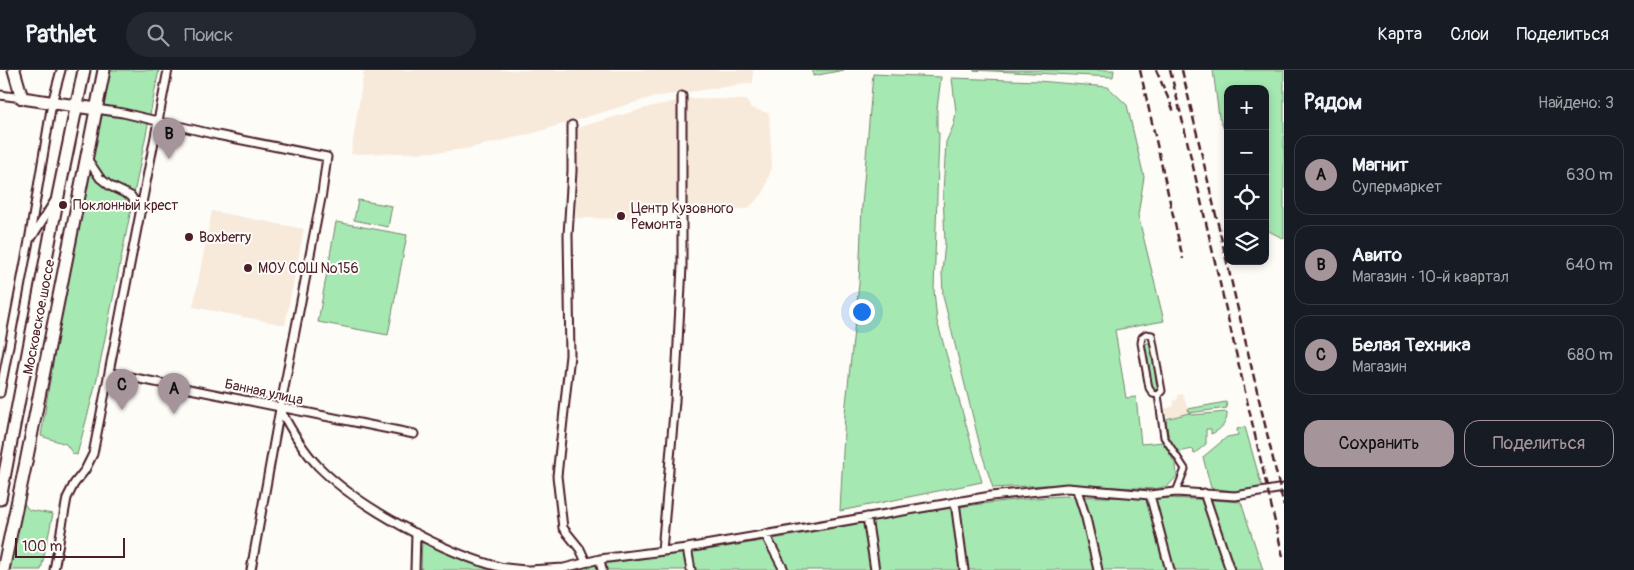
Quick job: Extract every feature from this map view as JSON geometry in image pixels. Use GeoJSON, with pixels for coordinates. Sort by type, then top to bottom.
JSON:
{"type":"FeatureCollection","features":[{"type":"Feature","properties":{"kind":"main road"},"geometry":{"type":"LineString","coordinates":[[14,70],[22,98],[96,109]]}},
{"type":"Feature","properties":{"kind":"main road","name":"Московское шоссе"},"geometry":{"type":"LineString","coordinates":[[0,499],[84,70]]}},
{"type":"Feature","properties":{"kind":"main road","name":"Московское шоссе"},"geometry":{"type":"LineString","coordinates":[[2,570],[26,462],[104,70]]}},
{"type":"Feature","properties":{"kind":"street"},"geometry":{"type":"LineString","coordinates":[[0,393],[3,355],[29,242],[52,103],[61,70]]}},
{"type":"Feature","properties":{"kind":"street"},"geometry":{"type":"LineString","coordinates":[[54,570],[67,498],[93,454],[168,70]]}},
{"type":"Feature","properties":{"kind":"street"},"geometry":{"type":"LineString","coordinates":[[0,95],[22,98]]}},
{"type":"Feature","properties":{"kind":"street"},"geometry":{"type":"LineString","coordinates":[[662,551],[675,401],[682,266],[682,96]]}},
{"type":"Feature","properties":{"kind":"street"},"geometry":{"type":"LineString","coordinates":[[96,109],[327,158],[251,570]]}},
{"type":"Feature","properties":{"kind":"street"},"geometry":{"type":"LineString","coordinates":[[572,125],[572,171],[568,235],[570,354],[557,476],[563,528],[580,548],[586,562]]}},
{"type":"Feature","properties":{"kind":"street"},"geometry":{"type":"LineString","coordinates":[[86,157],[100,178],[110,186],[132,196],[141,211]]}},
{"type":"Feature","properties":{"kind":"street"},"geometry":{"type":"LineString","coordinates":[[29,242],[58,196]]}},
{"type":"Feature","properties":{"kind":"street"},"geometry":{"type":"LineString","coordinates":[[1146,334],[1152,335],[1154,343],[1162,391],[1158,395],[1153,394],[1149,388],[1141,343],[1142,336],[1146,334]]}},
{"type":"Feature","properties":{"kind":"street","name":"Банная улица"},"geometry":{"type":"LineString","coordinates":[[110,374],[414,434]]}},
{"type":"Feature","properties":{"kind":"street"},"geometry":{"type":"LineString","coordinates":[[1158,395],[1164,437],[1185,469],[1176,492]]}},
{"type":"Feature","properties":{"kind":"street"},"geometry":{"type":"LineString","coordinates":[[280,409],[296,440],[318,466],[354,497],[416,533],[462,555],[501,569],[564,568],[600,559],[686,548],[955,502],[1068,488],[1150,495],[1176,492],[1235,496],[1284,488]]}},
{"type":"Feature","properties":{"kind":"street"},"geometry":{"type":"LineString","coordinates":[[1077,490],[1086,518],[1098,570]]}},
{"type":"Feature","properties":{"kind":"street"},"geometry":{"type":"LineString","coordinates":[[1204,493],[1230,570]]}},
{"type":"Feature","properties":{"kind":"street"},"geometry":{"type":"LineString","coordinates":[[1150,495],[1170,570]]}},
{"type":"Feature","properties":{"kind":"street"},"geometry":{"type":"LineString","coordinates":[[955,502],[964,570]]}},
{"type":"Feature","properties":{"kind":"street"},"geometry":{"type":"LineString","coordinates":[[867,516],[875,570]]}},
{"type":"Feature","properties":{"kind":"street"},"geometry":{"type":"LineString","coordinates":[[415,570],[416,533]]}},
{"type":"Feature","properties":{"kind":"street"},"geometry":{"type":"LineString","coordinates":[[765,534],[784,570]]}},
{"type":"Feature","properties":{"kind":"street"},"geometry":{"type":"LineString","coordinates":[[686,548],[691,570]]}},
{"type":"Feature","properties":{"kind":"street"},"geometry":{"type":"LineString","coordinates":[[600,559],[602,570]]}},
{"type":"Feature","properties":{"kind":"shaded area"},"geometry":{"type":"Polygon","coordinates":[[[364,70],[753,70],[753,83],[653,97],[530,134],[470,148],[443,152],[351,154],[364,70]]]}},
{"type":"Feature","properties":{"kind":"shaded area"},"geometry":{"type":"Polygon","coordinates":[[[692,98],[746,100],[751,108],[769,113],[772,166],[764,192],[748,209],[635,210],[634,219],[576,218],[576,128],[653,106],[692,98]]]}},
{"type":"Feature","properties":{"kind":"shaded area","name":"МОУ СОШ №156"},"geometry":{"type":"Polygon","coordinates":[[[212,211],[304,229],[285,325],[193,307],[212,211]]]}},
{"type":"Feature","properties":{"kind":"shaded area"},"geometry":{"type":"Polygon","coordinates":[[[1183,394],[1189,413],[1167,418],[1165,409],[1174,406],[1173,401],[1178,399],[1177,395],[1183,394]]]}},
{"type":"Feature","properties":{"kind":"green space"},"geometry":{"type":"Polygon","coordinates":[[[105,70],[159,70],[96,383],[77,455],[73,454],[66,444],[41,436],[86,157],[105,70]]]}},
{"type":"Feature","properties":{"kind":"green space"},"geometry":{"type":"Polygon","coordinates":[[[813,70],[844,70],[813,76],[813,70]]]}},
{"type":"Feature","properties":{"kind":"green space"},"geometry":{"type":"Polygon","coordinates":[[[973,70],[1114,70],[1113,77],[973,70]]]}},
{"type":"Feature","properties":{"kind":"green space"},"geometry":{"type":"Polygon","coordinates":[[[1213,70],[1284,70],[1284,239],[1269,231],[1269,85],[1224,85],[1224,129],[1219,117],[1213,70]]]}},
{"type":"Feature","properties":{"kind":"green space"},"geometry":{"type":"Polygon","coordinates":[[[873,74],[941,77],[937,109],[937,132],[939,133],[934,290],[937,321],[982,482],[840,511],[845,413],[859,284],[862,205],[873,74]]]}},
{"type":"Feature","properties":{"kind":"green space"},"geometry":{"type":"Polygon","coordinates":[[[952,78],[1038,81],[1108,87],[1127,105],[1144,177],[1138,215],[1164,321],[1115,330],[1126,398],[1136,397],[1141,444],[1163,442],[1176,465],[1177,476],[1168,486],[1154,489],[1063,484],[993,488],[982,454],[943,296],[942,272],[945,243],[943,192],[946,142],[954,124],[956,112],[952,78]]]}},
{"type":"Feature","properties":{"kind":"green space"},"geometry":{"type":"Polygon","coordinates":[[[358,200],[392,206],[388,227],[354,220],[358,200]]]}},
{"type":"Feature","properties":{"kind":"green space"},"geometry":{"type":"Polygon","coordinates":[[[336,222],[407,235],[388,335],[318,322],[336,222]]]}},
{"type":"Feature","properties":{"kind":"green space"},"geometry":{"type":"Polygon","coordinates":[[[1152,342],[1159,387],[1159,391],[1156,392],[1151,386],[1144,344],[1152,342]]]}},
{"type":"Feature","properties":{"kind":"green space"},"geometry":{"type":"Polygon","coordinates":[[[1226,402],[1227,408],[1189,413],[1188,409],[1226,402]]]}},
{"type":"Feature","properties":{"kind":"green space"},"geometry":{"type":"Polygon","coordinates":[[[1227,412],[1225,422],[1218,430],[1211,434],[1211,429],[1206,429],[1206,444],[1194,454],[1193,449],[1177,452],[1168,434],[1166,419],[1189,413],[1192,415],[1227,412]]]}},
{"type":"Feature","properties":{"kind":"green space"},"geometry":{"type":"Polygon","coordinates":[[[1245,427],[1262,487],[1241,492],[1211,488],[1203,457],[1227,437],[1238,435],[1237,429],[1245,427]]]}},
{"type":"Feature","properties":{"kind":"green space"},"geometry":{"type":"Polygon","coordinates":[[[1063,496],[1174,498],[1241,502],[1263,570],[550,570],[713,549],[952,508],[1063,496]]]}},
{"type":"Feature","properties":{"kind":"green space"},"geometry":{"type":"Polygon","coordinates":[[[22,501],[29,510],[53,514],[41,570],[8,570],[22,501]]]}},
{"type":"Feature","properties":{"kind":"green space"},"geometry":{"type":"Polygon","coordinates":[[[422,537],[460,557],[496,570],[421,570],[422,537]]]}},
{"type":"Feature","properties":{"kind":"railway"},"geometry":{"type":"LineString","coordinates":[[1140,70],[1183,259]]}},
{"type":"Feature","properties":{"kind":"railway"},"geometry":{"type":"LineString","coordinates":[[1156,70],[1175,114]]}},
{"type":"Feature","properties":{"kind":"railway"},"geometry":{"type":"LineString","coordinates":[[1170,70],[1284,561]]}},
{"type":"Feature","properties":{"kind":"railway"},"geometry":{"type":"LineString","coordinates":[[1182,70],[1284,506]]}},
{"type":"Feature","properties":{"kind":"place","name":"Авито"},"geometry":{"type":"Point","coordinates":[169,159]}},
{"type":"Feature","properties":{"kind":"place","name":"Поклонный крест"},"geometry":{"type":"Point","coordinates":[63,205]}},
{"type":"Feature","properties":{"kind":"place","name":"Центр Кузовного Ремонта"},"geometry":{"type":"Point","coordinates":[621,216]}},
{"type":"Feature","properties":{"kind":"place","name":"Boxberry"},"geometry":{"type":"Point","coordinates":[189,237]}},
{"type":"Feature","properties":{"kind":"place","name":"МОУ СОШ №156"},"geometry":{"type":"Point","coordinates":[248,268]}},
{"type":"Feature","properties":{"kind":"place","name":"Белая Техника"},"geometry":{"type":"Point","coordinates":[122,410]}},
{"type":"Feature","properties":{"kind":"place","name":"Магнит"},"geometry":{"type":"Point","coordinates":[174,414]}}]}
